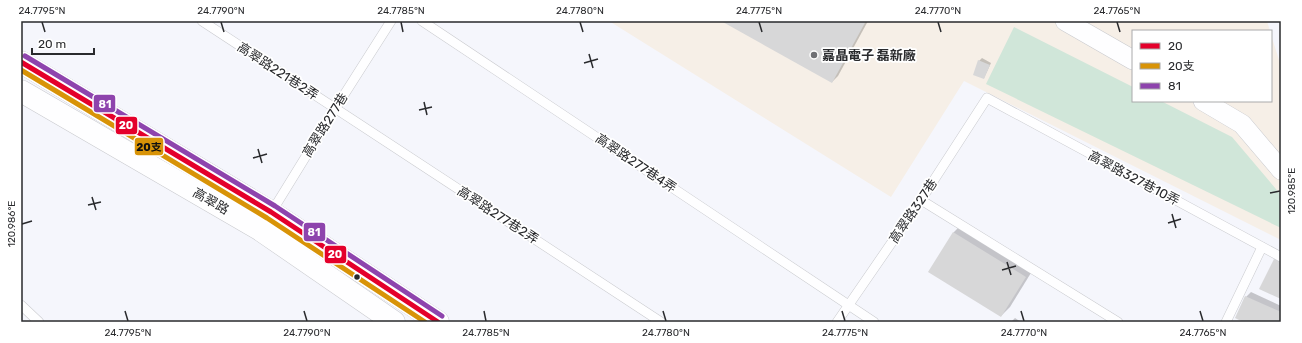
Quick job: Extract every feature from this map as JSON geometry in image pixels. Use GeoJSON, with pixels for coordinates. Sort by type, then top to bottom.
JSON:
{"type":"FeatureCollection","features":[{"type":"Feature","properties":{"kind":"street"},"geometry":{"type":"LineString","coordinates":[[1065,21],[1132,59]]}},
{"type":"Feature","properties":{"kind":"street","name":"高翠路"},"geometry":{"type":"LineString","coordinates":[[21,62],[265,220],[432,320]]}},
{"type":"Feature","properties":{"kind":"street","name":"高翠路"},"geometry":{"type":"LineString","coordinates":[[21,91],[265,220],[394,322]]}},
{"type":"Feature","properties":{"kind":"street"},"geometry":{"type":"LineString","coordinates":[[1205,102],[1242,124],[1281,170]]}},
{"type":"Feature","properties":{"kind":"lane","name":"高翠路221巷2弄"},"geometry":{"type":"LineString","coordinates":[[202,21],[334,109]]}},
{"type":"Feature","properties":{"kind":"lane","name":"高翠路277巷"},"geometry":{"type":"LineString","coordinates":[[265,220],[391,21]]}},
{"type":"Feature","properties":{"kind":"lane","name":"高翠路277巷4弄"},"geometry":{"type":"LineString","coordinates":[[422,21],[874,322]]}},
{"type":"Feature","properties":{"kind":"lane","name":"高翠路327巷"},"geometry":{"type":"LineString","coordinates":[[837,322],[921,200],[987,98]]}},
{"type":"Feature","properties":{"kind":"lane","name":"高翠路327巷10弄"},"geometry":{"type":"LineString","coordinates":[[987,98],[1281,257]]}},
{"type":"Feature","properties":{"kind":"lane","name":"高翠路277巷2弄"},"geometry":{"type":"LineString","coordinates":[[334,109],[661,322]]}},
{"type":"Feature","properties":{"kind":"lane"},"geometry":{"type":"LineString","coordinates":[[921,200],[1118,322]]}},
{"type":"Feature","properties":{"kind":"lane"},"geometry":{"type":"LineString","coordinates":[[1226,322],[1262,247]]}},
{"type":"Feature","properties":{"kind":"lane"},"geometry":{"type":"LineString","coordinates":[[21,305],[38,322]]}},
{"type":"Feature","properties":{"kind":"shaded area"},"geometry":{"type":"Polygon","coordinates":[[[609,21],[1267,21],[1270,30],[1132,30],[1132,102],[1272,102],[1272,38],[1281,66],[1281,240],[964,81],[891,197],[609,21]]]}},
{"type":"Feature","properties":{"kind":"green space"},"geometry":{"type":"Polygon","coordinates":[[[1014,27],[1132,86],[1132,102],[1163,102],[1232,137],[1281,195],[1281,228],[986,84],[1014,27]]]}},
{"type":"Feature","properties":{"kind":"building","name":"嘉晶電子 磊新廠"},"geometry":{"type":"Polygon","coordinates":[[[721,21],[866,21],[832,83],[721,21]]]}},
{"type":"Feature","properties":{"kind":"building"},"geometry":{"type":"Polygon","coordinates":[[[978,60],[990,65],[984,79],[973,75],[978,60]]]}},
{"type":"Feature","properties":{"kind":"building"},"geometry":{"type":"Polygon","coordinates":[[[953,232],[1026,277],[1001,317],[928,272],[953,232]]]}},
{"type":"Feature","properties":{"kind":"building"},"geometry":{"type":"Polygon","coordinates":[[[1274,259],[1281,262],[1281,299],[1259,289],[1274,259]]]}},
{"type":"Feature","properties":{"kind":"building"},"geometry":{"type":"Polygon","coordinates":[[[1245,296],[1281,312],[1281,322],[1243,322],[1235,318],[1245,296]]]}},
{"type":"Feature","properties":{"kind":"transit line","name":"81"},"geometry":{"type":"LineString","coordinates":[[25,56],[275,206],[442,316]]}},
{"type":"Feature","properties":{"kind":"transit line","name":"20"},"geometry":{"type":"LineString","coordinates":[[21,62],[271,212],[438,322]]}},
{"type":"Feature","properties":{"kind":"transit line","name":"20支"},"geometry":{"type":"LineString","coordinates":[[21,70],[267,218],[425,322]]}},
{"type":"Feature","properties":{"kind":"place","name":"嘉晶電子 磊新廠"},"geometry":{"type":"Point","coordinates":[814,55]}}]}
